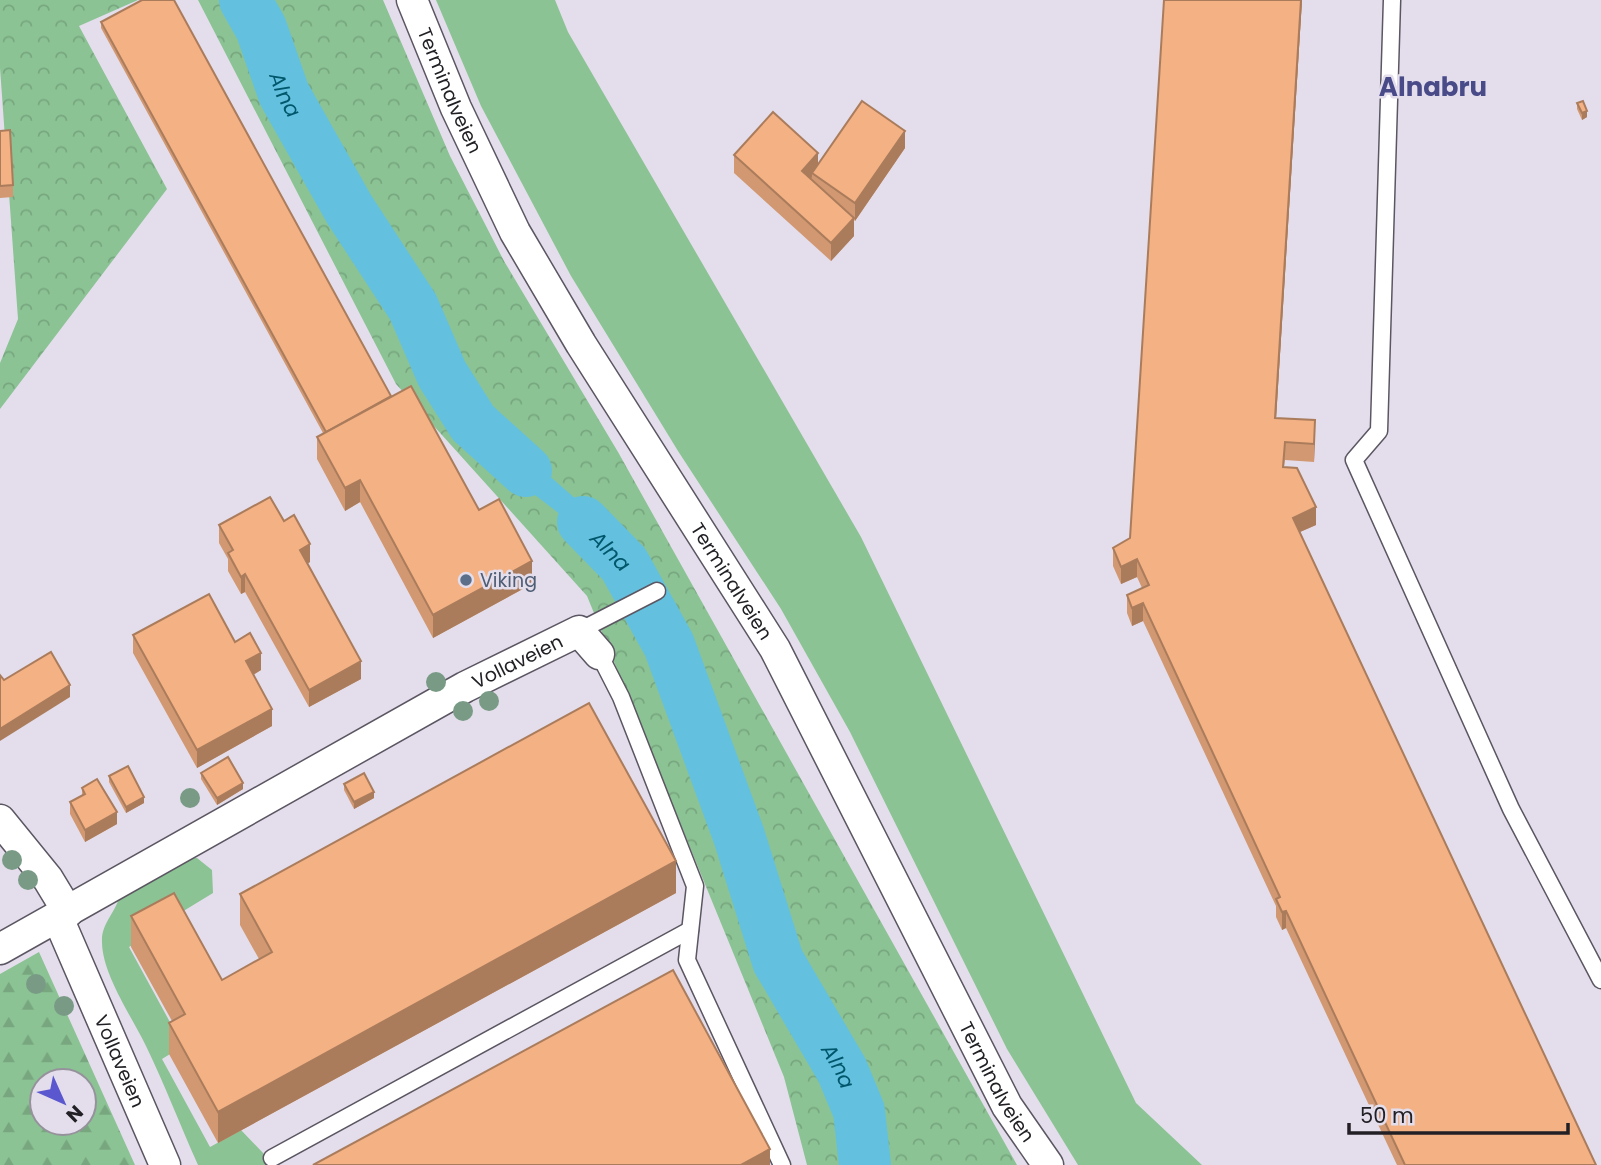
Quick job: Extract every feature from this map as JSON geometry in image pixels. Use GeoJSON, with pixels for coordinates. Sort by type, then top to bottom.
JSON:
{"type":"FeatureCollection","features":[{"type":"Feature","properties":{"kind":"street","name":"Terminalveien"},"geometry":{"type":"LineString","coordinates":[[412,0],[456,108],[515,232],[581,344],[775,649],[1007,1107],[1048,1165]]}},
{"type":"Feature","properties":{"kind":"street","name":"Vollaveien"},"geometry":{"type":"LineString","coordinates":[[0,949],[466,687],[589,642]]}},
{"type":"Feature","properties":{"kind":"street"},"geometry":{"type":"LineString","coordinates":[[0,820],[48,879],[63,915]]}},
{"type":"Feature","properties":{"kind":"street","name":"Vollaveien"},"geometry":{"type":"LineString","coordinates":[[63,915],[165,1165]]}},
{"type":"Feature","properties":{"kind":"lane"},"geometry":{"type":"LineString","coordinates":[[1392,0],[1379,431],[1354,460],[1511,809],[1601,980]]}},
{"type":"Feature","properties":{"kind":"lane"},"geometry":{"type":"LineString","coordinates":[[657,591],[620,611],[589,642],[621,697],[695,886],[687,960],[782,1165]]}},
{"type":"Feature","properties":{"kind":"lane"},"geometry":{"type":"LineString","coordinates":[[272,1158],[690,930]]}},
{"type":"Feature","properties":{"kind":"green space"},"geometry":{"type":"Polygon","coordinates":[[[0,0],[138,0],[79,26],[167,189],[0,409],[0,363],[18,319],[0,68],[0,0]]]}},
{"type":"Feature","properties":{"kind":"green space"},"geometry":{"type":"Polygon","coordinates":[[[198,0],[383,0],[450,156],[504,261],[618,452],[1017,1165],[807,1165],[784,1077],[587,596],[396,384],[198,0]]]}},
{"type":"Feature","properties":{"kind":"green space"},"geometry":{"type":"Polygon","coordinates":[[[436,0],[555,0],[568,32],[861,537],[1136,1103],[1202,1165],[1078,1165],[1007,1049],[850,732],[781,609],[678,451],[571,276],[481,106],[436,0]]]}},
{"type":"Feature","properties":{"kind":"green space"},"geometry":{"type":"Polygon","coordinates":[[[191,857],[197,858],[212,870],[213,893],[172,918],[171,924],[129,947],[183,1046],[162,1059],[210,1147],[241,1130],[264,1154],[270,1165],[198,1165],[153,1061],[112,981],[103,954],[102,936],[119,898],[191,857]]]}},
{"type":"Feature","properties":{"kind":"green space"},"geometry":{"type":"Polygon","coordinates":[[[39,952],[91,1067],[28,1067],[28,1137],[98,1137],[98,1083],[135,1165],[0,1165],[0,974],[39,952]]]}},
{"type":"Feature","properties":{"kind":"water","name":"Alna"},"geometry":{"type":"Polygon","coordinates":[[[482,417],[577,500],[641,569],[619,583],[561,515],[487,458],[462,432],[482,417]]]}},
{"type":"Feature","properties":{"kind":"building"},"geometry":{"type":"Polygon","coordinates":[[[142,0],[174,0],[391,396],[326,432],[101,22],[142,0]]]}},
{"type":"Feature","properties":{"kind":"building"},"geometry":{"type":"Polygon","coordinates":[[[1164,0],[1301,0],[1275,418],[1315,420],[1314,444],[1285,442],[1283,467],[1297,468],[1316,507],[1293,518],[1596,1165],[1405,1165],[1286,911],[1282,912],[1276,899],[1280,897],[1143,603],[1132,608],[1127,595],[1149,585],[1137,559],[1121,567],[1113,548],[1130,538],[1164,0]]]}},
{"type":"Feature","properties":{"kind":"building"},"geometry":{"type":"Polygon","coordinates":[[[862,101],[905,131],[855,203],[812,173],[862,101]]]}},
{"type":"Feature","properties":{"kind":"building"},"geometry":{"type":"Polygon","coordinates":[[[1583,101],[1587,111],[1582,113],[1577,103],[1583,101]]]}},
{"type":"Feature","properties":{"kind":"building"},"geometry":{"type":"Polygon","coordinates":[[[773,112],[818,153],[802,171],[854,218],[831,243],[734,155],[773,112]]]}},
{"type":"Feature","properties":{"kind":"building"},"geometry":{"type":"Polygon","coordinates":[[[10,130],[13,185],[0,186],[0,131],[10,130]]]}},
{"type":"Feature","properties":{"kind":"building"},"geometry":{"type":"Polygon","coordinates":[[[411,386],[479,510],[499,499],[532,561],[433,615],[360,480],[345,488],[317,437],[411,386]]]}},
{"type":"Feature","properties":{"kind":"building"},"geometry":{"type":"Polygon","coordinates":[[[270,497],[284,521],[294,515],[310,544],[300,550],[361,661],[309,690],[245,574],[241,577],[228,553],[233,550],[219,525],[270,497]]]}},
{"type":"Feature","properties":{"kind":"building"},"geometry":{"type":"Polygon","coordinates":[[[209,594],[235,642],[250,633],[261,653],[246,661],[272,709],[197,750],[133,635],[209,594]]]}},
{"type":"Feature","properties":{"kind":"building"},"geometry":{"type":"Polygon","coordinates":[[[51,652],[70,685],[0,729],[0,675],[4,680],[51,652]]]}},
{"type":"Feature","properties":{"kind":"building"},"geometry":{"type":"Polygon","coordinates":[[[589,703],[676,861],[218,1112],[169,1023],[185,1014],[131,916],[174,893],[222,980],[272,952],[240,894],[589,703]]]}},
{"type":"Feature","properties":{"kind":"building"},"geometry":{"type":"Polygon","coordinates":[[[228,757],[243,783],[217,798],[201,773],[228,757]]]}},
{"type":"Feature","properties":{"kind":"building"},"geometry":{"type":"Polygon","coordinates":[[[128,766],[144,797],[126,807],[109,776],[128,766]]]}},
{"type":"Feature","properties":{"kind":"building"},"geometry":{"type":"Polygon","coordinates":[[[364,773],[374,792],[354,802],[344,784],[364,773]]]}},
{"type":"Feature","properties":{"kind":"building"},"geometry":{"type":"Polygon","coordinates":[[[97,779],[117,812],[85,830],[70,802],[85,794],[82,788],[97,779]]]}},
{"type":"Feature","properties":{"kind":"building"},"geometry":{"type":"Polygon","coordinates":[[[673,970],[770,1149],[741,1165],[313,1165],[673,970]]]}},
{"type":"Feature","properties":{"kind":"waterway","name":"Alna"},"geometry":{"type":"LineString","coordinates":[[245,0],[261,28],[284,94],[349,209],[413,307],[442,374],[473,423],[526,471]]}},
{"type":"Feature","properties":{"kind":"waterway","name":"Alna"},"geometry":{"type":"LineString","coordinates":[[583,522],[624,564],[669,645],[739,836],[778,961],[842,1070],[859,1111],[865,1165]]}},
{"type":"Feature","properties":{"kind":"place","name":"Viking"},"geometry":{"type":"Point","coordinates":[466,580]}},
{"type":"Feature","properties":{"kind":"district","name":"Alnabru"},"geometry":{"type":"Point","coordinates":[1433,87]}}]}
